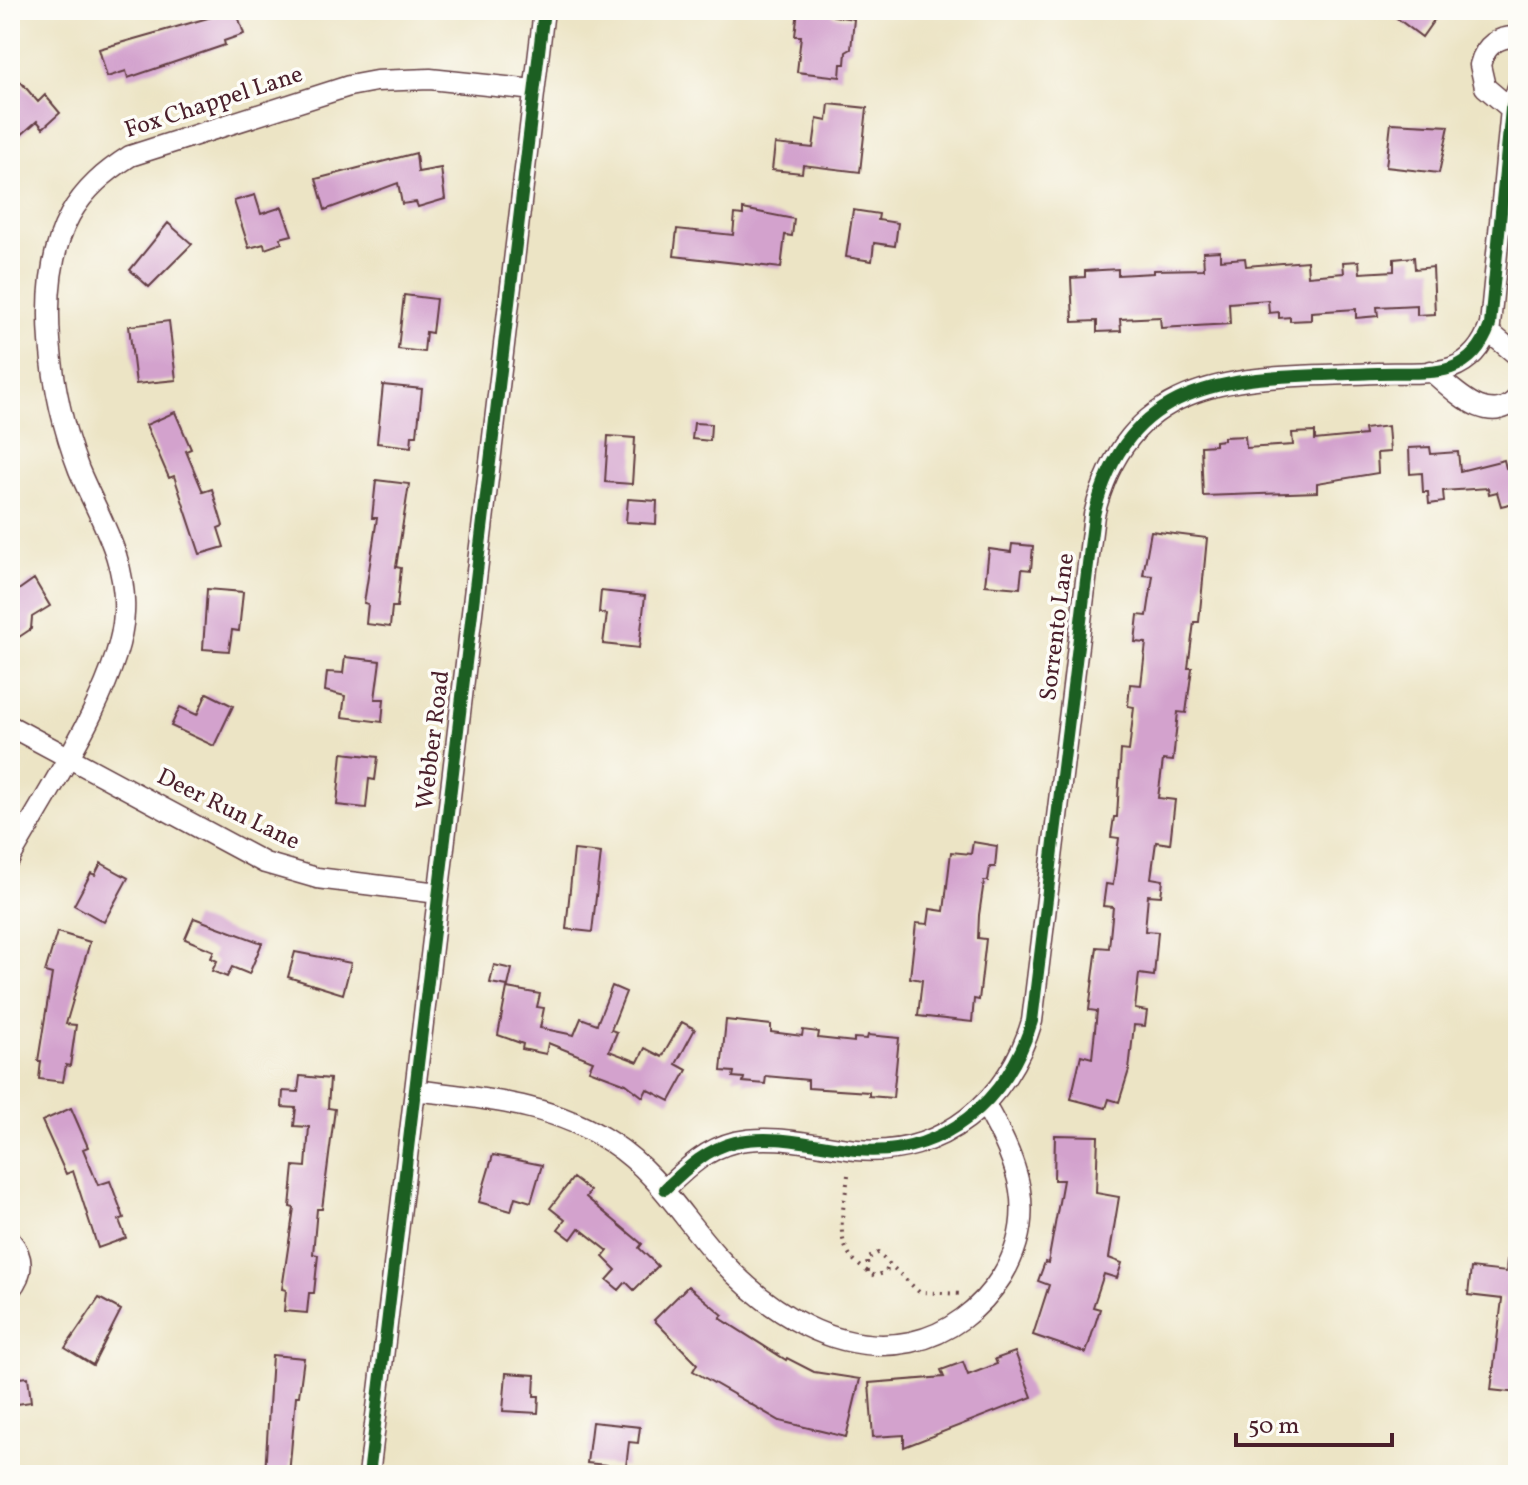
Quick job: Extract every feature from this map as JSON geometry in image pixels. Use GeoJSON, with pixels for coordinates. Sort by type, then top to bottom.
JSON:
{"type":"FeatureCollection","features":[{"type":"Feature","properties":{"kind":"street","name":"Webber Road"},"geometry":{"type":"LineString","coordinates":[[369,1475],[544,10]]}},
{"type":"Feature","properties":{"kind":"street"},"geometry":{"type":"LineString","coordinates":[[1511,109],[1485,87],[1480,65],[1491,44],[1505,37],[1518,37]]}},
{"type":"Feature","properties":{"kind":"street","name":"Fox Chappel Lane"},"geometry":{"type":"LineString","coordinates":[[10,858],[110,675],[124,613],[121,568],[113,539],[68,437],[53,368],[51,309],[55,262],[69,216],[99,177],[130,156],[349,86],[430,79],[534,90]]}},
{"type":"Feature","properties":{"kind":"street"},"geometry":{"type":"LineString","coordinates":[[1518,87],[1511,109],[1488,331],[1518,356]]}},
{"type":"Feature","properties":{"kind":"street","name":"Sorrento Lane"},"geometry":{"type":"LineString","coordinates":[[665,1189],[703,1156],[735,1142],[770,1139],[859,1150],[898,1148],[936,1138],[985,1105],[1010,1075],[1032,1021],[1094,515],[1114,459],[1153,415],[1206,387],[1245,380],[1450,369],[1468,359],[1488,331]]}},
{"type":"Feature","properties":{"kind":"street"},"geometry":{"type":"LineString","coordinates":[[1431,371],[1480,408],[1500,409],[1518,397]]}},
{"type":"Feature","properties":{"kind":"street","name":"Deer Run Lane"},"geometry":{"type":"LineString","coordinates":[[10,726],[282,869],[317,878],[438,893]]}},
{"type":"Feature","properties":{"kind":"street"},"geometry":{"type":"LineString","coordinates":[[415,1090],[499,1100],[559,1115],[613,1143],[665,1189],[717,1256],[764,1301],[791,1319],[837,1338],[871,1345],[920,1340],[952,1325],[980,1304],[1009,1264],[1019,1231],[1022,1198],[1009,1147],[985,1105]]}},
{"type":"Feature","properties":{"kind":"street"},"geometry":{"type":"LineString","coordinates":[[10,1240],[21,1260],[21,1271],[10,1290]]}},
{"type":"Feature","properties":{"kind":"path"},"geometry":{"type":"LineString","coordinates":[[848,1175],[842,1237],[851,1260],[875,1276],[883,1275],[889,1261]]}},
{"type":"Feature","properties":{"kind":"path"},"geometry":{"type":"LineString","coordinates":[[868,1272],[867,1259],[873,1253],[882,1254],[919,1292],[966,1294],[980,1304]]}},
{"type":"Feature","properties":{"kind":"building"},"geometry":{"type":"Polygon","coordinates":[[[236,10],[244,34],[224,41],[225,45],[128,78],[126,71],[107,77],[99,49],[236,10]]]}},
{"type":"Feature","properties":{"kind":"building"},"geometry":{"type":"Polygon","coordinates":[[[798,10],[833,10],[833,16],[854,19],[851,49],[846,52],[845,64],[841,64],[840,77],[797,72],[801,36],[795,36],[798,10]]]}},
{"type":"Feature","properties":{"kind":"building"},"geometry":{"type":"Polygon","coordinates":[[[1386,10],[1441,10],[1422,37],[1386,10]]]}},
{"type":"Feature","properties":{"kind":"building"},"geometry":{"type":"Polygon","coordinates":[[[20,81],[38,102],[45,95],[60,113],[43,128],[37,121],[10,145],[10,89],[20,81]]]}},
{"type":"Feature","properties":{"kind":"building"},"geometry":{"type":"Polygon","coordinates":[[[829,104],[867,108],[860,172],[803,165],[802,173],[772,170],[775,144],[813,148],[817,119],[827,121],[829,104]]]}},
{"type":"Feature","properties":{"kind":"building"},"geometry":{"type":"Polygon","coordinates":[[[1391,123],[1449,126],[1439,173],[1386,167],[1391,123]]]}},
{"type":"Feature","properties":{"kind":"building"},"geometry":{"type":"Polygon","coordinates":[[[416,153],[418,172],[441,168],[445,199],[418,207],[416,202],[402,204],[398,183],[325,210],[316,179],[416,153]]]}},
{"type":"Feature","properties":{"kind":"building"},"geometry":{"type":"Polygon","coordinates":[[[255,195],[261,214],[282,207],[292,235],[280,238],[282,243],[265,249],[264,244],[249,248],[234,201],[255,195]]]}},
{"type":"Feature","properties":{"kind":"building"},"geometry":{"type":"Polygon","coordinates":[[[743,209],[794,219],[792,236],[785,235],[781,268],[674,256],[677,229],[733,235],[735,214],[743,215],[743,209]]]}},
{"type":"Feature","properties":{"kind":"building"},"geometry":{"type":"Polygon","coordinates":[[[853,210],[879,214],[878,220],[898,223],[895,246],[874,243],[872,261],[846,257],[853,210]]]}},
{"type":"Feature","properties":{"kind":"building"},"geometry":{"type":"Polygon","coordinates":[[[168,223],[192,244],[149,287],[130,270],[168,223]]]}},
{"type":"Feature","properties":{"kind":"building"},"geometry":{"type":"Polygon","coordinates":[[[1220,251],[1220,260],[1245,258],[1246,266],[1307,261],[1308,276],[1344,273],[1343,262],[1359,261],[1360,273],[1394,271],[1394,259],[1414,257],[1415,269],[1433,267],[1435,314],[1417,315],[1417,305],[1377,307],[1378,316],[1356,318],[1356,309],[1311,312],[1311,320],[1290,321],[1290,317],[1279,318],[1279,312],[1269,313],[1268,300],[1229,303],[1230,324],[1161,328],[1160,317],[1120,319],[1121,331],[1097,332],[1097,321],[1073,322],[1071,278],[1085,277],[1085,271],[1118,269],[1118,275],[1153,273],[1153,270],[1204,269],[1203,252],[1220,251]]]}},
{"type":"Feature","properties":{"kind":"building"},"geometry":{"type":"Polygon","coordinates":[[[404,295],[436,299],[432,333],[426,332],[424,352],[398,349],[404,295]]]}},
{"type":"Feature","properties":{"kind":"building"},"geometry":{"type":"Polygon","coordinates":[[[169,321],[176,380],[136,384],[129,326],[169,321]]]}},
{"type":"Feature","properties":{"kind":"building"},"geometry":{"type":"Polygon","coordinates":[[[383,385],[422,389],[417,435],[412,435],[411,447],[377,443],[383,385]]]}},
{"type":"Feature","properties":{"kind":"building"},"geometry":{"type":"Polygon","coordinates":[[[175,412],[191,449],[186,451],[203,492],[212,489],[223,526],[218,528],[224,547],[200,554],[174,476],[169,478],[146,425],[175,412]]]}},
{"type":"Feature","properties":{"kind":"building"},"geometry":{"type":"Polygon","coordinates":[[[694,423],[711,424],[710,441],[692,439],[694,423]]]}},
{"type":"Feature","properties":{"kind":"building"},"geometry":{"type":"Polygon","coordinates":[[[1388,426],[1390,452],[1377,453],[1378,473],[1317,483],[1317,492],[1203,496],[1201,446],[1215,445],[1215,441],[1224,440],[1224,437],[1245,436],[1246,448],[1293,445],[1292,433],[1315,432],[1315,440],[1365,435],[1364,429],[1388,426]]]}},
{"type":"Feature","properties":{"kind":"building"},"geometry":{"type":"Polygon","coordinates":[[[608,436],[635,438],[632,484],[605,482],[608,436]]]}},
{"type":"Feature","properties":{"kind":"building"},"geometry":{"type":"Polygon","coordinates":[[[1430,447],[1431,454],[1458,452],[1460,471],[1504,460],[1506,468],[1518,465],[1518,502],[1501,506],[1497,492],[1489,494],[1488,488],[1443,491],[1444,502],[1429,504],[1428,492],[1423,492],[1422,473],[1410,474],[1409,448],[1430,447]]]}},
{"type":"Feature","properties":{"kind":"building"},"geometry":{"type":"Polygon","coordinates":[[[376,480],[409,484],[396,567],[401,568],[397,607],[392,607],[390,627],[366,624],[368,604],[364,603],[377,518],[372,518],[376,480]]]}},
{"type":"Feature","properties":{"kind":"building"},"geometry":{"type":"Polygon","coordinates":[[[628,499],[657,501],[656,524],[626,522],[628,499]]]}},
{"type":"Feature","properties":{"kind":"building"},"geometry":{"type":"Polygon","coordinates":[[[1151,531],[1207,538],[1199,622],[1194,622],[1188,668],[1192,668],[1186,713],[1178,712],[1173,761],[1163,760],[1158,798],[1175,800],[1170,844],[1156,842],[1151,878],[1163,880],[1161,896],[1148,895],[1145,931],[1158,932],[1154,976],[1139,974],[1135,1009],[1147,1011],[1145,1026],[1134,1025],[1129,1070],[1119,1102],[1109,1099],[1106,1108],[1071,1099],[1081,1055],[1092,1058],[1097,1011],[1089,1010],[1097,947],[1109,948],[1113,907],[1103,906],[1106,884],[1113,885],[1119,838],[1111,837],[1114,817],[1117,817],[1121,750],[1129,751],[1134,707],[1128,706],[1130,684],[1141,685],[1146,643],[1135,642],[1138,615],[1147,616],[1153,576],[1143,575],[1151,531]]]}},
{"type":"Feature","properties":{"kind":"building"},"geometry":{"type":"Polygon","coordinates":[[[1012,544],[1033,546],[1031,570],[1022,569],[1020,588],[985,585],[989,549],[1011,552],[1012,544]]]}},
{"type":"Feature","properties":{"kind":"building"},"geometry":{"type":"Polygon","coordinates":[[[34,579],[50,606],[32,617],[31,629],[10,643],[10,596],[34,579]]]}},
{"type":"Feature","properties":{"kind":"building"},"geometry":{"type":"Polygon","coordinates":[[[207,589],[243,592],[239,631],[232,630],[229,651],[203,649],[207,589]]]}},
{"type":"Feature","properties":{"kind":"building"},"geometry":{"type":"Polygon","coordinates":[[[601,591],[645,596],[639,648],[603,644],[607,614],[599,613],[601,591]]]}},
{"type":"Feature","properties":{"kind":"building"},"geometry":{"type":"Polygon","coordinates":[[[345,657],[380,661],[375,699],[384,699],[382,722],[342,717],[345,696],[325,691],[327,672],[343,673],[345,657]]]}},
{"type":"Feature","properties":{"kind":"building"},"geometry":{"type":"Polygon","coordinates":[[[207,693],[233,706],[214,746],[171,726],[180,707],[197,715],[207,693]]]}},
{"type":"Feature","properties":{"kind":"building"},"geometry":{"type":"Polygon","coordinates":[[[342,753],[378,757],[375,780],[369,779],[366,808],[337,805],[342,753]]]}},
{"type":"Feature","properties":{"kind":"building"},"geometry":{"type":"Polygon","coordinates":[[[973,842],[997,846],[995,867],[990,867],[988,881],[984,881],[979,915],[978,938],[986,939],[979,1000],[974,999],[972,1022],[918,1016],[922,980],[910,978],[916,923],[928,924],[930,909],[944,911],[951,852],[971,854],[973,842]]]}},
{"type":"Feature","properties":{"kind":"building"},"geometry":{"type":"Polygon","coordinates":[[[574,850],[601,853],[592,932],[566,929],[574,850]]]}},
{"type":"Feature","properties":{"kind":"building"},"geometry":{"type":"Polygon","coordinates":[[[101,863],[128,878],[104,922],[74,905],[91,873],[95,875],[101,863]]]}},
{"type":"Feature","properties":{"kind":"building"},"geometry":{"type":"Polygon","coordinates":[[[194,918],[262,943],[249,974],[232,967],[227,977],[212,971],[217,961],[211,958],[214,951],[185,939],[194,918]]]}},
{"type":"Feature","properties":{"kind":"building"},"geometry":{"type":"Polygon","coordinates":[[[57,932],[90,942],[66,1024],[76,1025],[70,1066],[66,1065],[63,1082],[39,1079],[41,1061],[38,1061],[52,974],[45,972],[57,932]]]}},
{"type":"Feature","properties":{"kind":"building"},"geometry":{"type":"Polygon","coordinates":[[[295,952],[351,963],[343,994],[288,977],[295,952]]]}},
{"type":"Feature","properties":{"kind":"building"},"geometry":{"type":"Polygon","coordinates":[[[494,965],[512,969],[508,986],[490,983],[494,965]]]}},
{"type":"Feature","properties":{"kind":"building"},"geometry":{"type":"Polygon","coordinates":[[[612,986],[626,992],[611,1030],[617,1032],[609,1051],[638,1062],[645,1048],[662,1057],[682,1022],[695,1029],[676,1064],[687,1070],[670,1101],[647,1089],[643,1097],[626,1084],[589,1070],[593,1061],[548,1043],[546,1054],[522,1049],[523,1044],[498,1035],[507,988],[540,994],[537,1007],[544,1008],[540,1028],[574,1035],[581,1018],[597,1024],[612,986]]]}},
{"type":"Feature","properties":{"kind":"building"},"geometry":{"type":"Polygon","coordinates":[[[726,1020],[771,1025],[771,1032],[802,1036],[803,1030],[819,1032],[818,1038],[854,1042],[854,1038],[867,1039],[868,1035],[899,1038],[893,1098],[869,1096],[869,1092],[808,1088],[808,1080],[766,1076],[765,1084],[743,1082],[744,1078],[733,1077],[734,1072],[721,1071],[726,1020]]]}},
{"type":"Feature","properties":{"kind":"building"},"geometry":{"type":"Polygon","coordinates":[[[300,1076],[330,1079],[328,1108],[335,1109],[322,1209],[317,1209],[313,1254],[318,1255],[314,1293],[309,1293],[307,1313],[284,1311],[286,1290],[282,1289],[294,1208],[290,1207],[294,1166],[306,1167],[309,1127],[294,1126],[296,1108],[282,1107],[283,1091],[298,1092],[300,1076]]]}},
{"type":"Feature","properties":{"kind":"building"},"geometry":{"type":"Polygon","coordinates":[[[71,1108],[88,1147],[83,1149],[98,1185],[110,1181],[124,1218],[119,1220],[126,1238],[98,1248],[73,1171],[66,1174],[42,1121],[71,1108]]]}},
{"type":"Feature","properties":{"kind":"building"},"geometry":{"type":"Polygon","coordinates":[[[1055,1135],[1098,1136],[1096,1193],[1119,1197],[1109,1258],[1122,1263],[1117,1278],[1104,1274],[1093,1307],[1100,1309],[1086,1353],[1033,1335],[1049,1285],[1038,1281],[1045,1262],[1048,1263],[1063,1180],[1054,1180],[1055,1135]]]}},
{"type":"Feature","properties":{"kind":"building"},"geometry":{"type":"Polygon","coordinates":[[[493,1155],[542,1165],[531,1202],[515,1197],[511,1211],[479,1202],[493,1155]]]}},
{"type":"Feature","properties":{"kind":"building"},"geometry":{"type":"Polygon","coordinates":[[[573,1178],[590,1191],[586,1197],[642,1244],[639,1248],[658,1266],[634,1290],[626,1282],[619,1290],[607,1280],[616,1270],[603,1257],[608,1251],[579,1228],[571,1239],[558,1229],[565,1220],[550,1208],[573,1178]]]}},
{"type":"Feature","properties":{"kind":"building"},"geometry":{"type":"Polygon","coordinates":[[[1507,1260],[1518,1261],[1518,1393],[1491,1390],[1502,1299],[1468,1295],[1471,1268],[1506,1272],[1507,1260]]]}},
{"type":"Feature","properties":{"kind":"building"},"geometry":{"type":"Polygon","coordinates":[[[688,1286],[723,1315],[720,1318],[786,1360],[814,1372],[860,1379],[846,1437],[780,1421],[693,1371],[697,1364],[654,1320],[688,1286]]]}},
{"type":"Feature","properties":{"kind":"building"},"geometry":{"type":"Polygon","coordinates":[[[99,1298],[121,1310],[93,1365],[65,1348],[99,1298]]]}},
{"type":"Feature","properties":{"kind":"building"},"geometry":{"type":"Polygon","coordinates":[[[1015,1352],[1032,1397],[904,1447],[904,1435],[873,1437],[869,1383],[944,1377],[941,1370],[963,1362],[968,1375],[997,1364],[995,1359],[1015,1352]]]}},
{"type":"Feature","properties":{"kind":"building"},"geometry":{"type":"Polygon","coordinates":[[[272,1355],[304,1358],[299,1396],[296,1396],[289,1475],[265,1475],[272,1355]]]}},
{"type":"Feature","properties":{"kind":"building"},"geometry":{"type":"Polygon","coordinates":[[[506,1373],[535,1375],[534,1396],[539,1396],[538,1413],[503,1411],[506,1373]]]}},
{"type":"Feature","properties":{"kind":"building"},"geometry":{"type":"Polygon","coordinates":[[[28,1377],[31,1402],[10,1405],[10,1379],[28,1377]]]}},
{"type":"Feature","properties":{"kind":"building"},"geometry":{"type":"Polygon","coordinates":[[[592,1422],[640,1427],[638,1443],[629,1442],[626,1467],[587,1463],[592,1422]]]}},
{"type":"Feature","properties":{"kind":"cycle path"},"geometry":{"type":"LineString","coordinates":[[369,1475],[544,10]]}},
{"type":"Feature","properties":{"kind":"cycle path"},"geometry":{"type":"LineString","coordinates":[[665,1189],[706,1155],[735,1142],[765,1139],[856,1150],[887,1150],[917,1144],[943,1134],[968,1118],[989,1099],[1007,1076],[1032,1021],[1094,515],[1112,466],[1137,430],[1167,405],[1203,390],[1287,376],[1434,372],[1451,368],[1470,357],[1480,346],[1490,325],[1511,109],[1518,87]]}}]}
